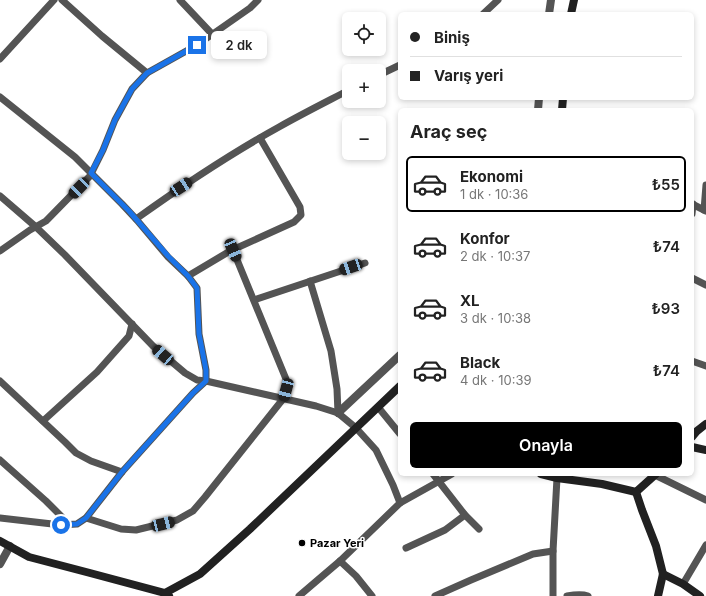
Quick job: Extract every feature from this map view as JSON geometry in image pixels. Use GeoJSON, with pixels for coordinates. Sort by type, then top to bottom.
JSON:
{"type":"FeatureCollection","features":[{"type":"Feature","properties":{"kind":"main road"},"geometry":{"type":"LineString","coordinates":[[571,12],[574,0]]}},
{"type":"Feature","properties":{"kind":"main road"},"geometry":{"type":"LineString","coordinates":[[0,541],[29,558],[90,572],[167,595],[200,574],[250,529],[398,388]]}},
{"type":"Feature","properties":{"kind":"main road"},"geometry":{"type":"LineString","coordinates":[[694,435],[706,424]]}},
{"type":"Feature","properties":{"kind":"main road"},"geometry":{"type":"LineString","coordinates":[[694,447],[706,450]]}},
{"type":"Feature","properties":{"kind":"main road"},"geometry":{"type":"LineString","coordinates":[[548,476],[602,484],[636,492]]}},
{"type":"Feature","properties":{"kind":"main road"},"geometry":{"type":"LineString","coordinates":[[636,492],[654,476]]}},
{"type":"Feature","properties":{"kind":"main road"},"geometry":{"type":"LineString","coordinates":[[636,492],[656,546],[663,574],[658,596]]}},
{"type":"Feature","properties":{"kind":"main road"},"geometry":{"type":"LineString","coordinates":[[663,574],[683,584],[700,596]]}},
{"type":"Feature","properties":{"kind":"street"},"geometry":{"type":"LineString","coordinates":[[0,59],[54,0]]}},
{"type":"Feature","properties":{"kind":"street"},"geometry":{"type":"LineString","coordinates":[[62,0],[102,36],[147,73]]}},
{"type":"Feature","properties":{"kind":"street"},"geometry":{"type":"LineString","coordinates":[[180,0],[212,34]]}},
{"type":"Feature","properties":{"kind":"street"},"geometry":{"type":"LineString","coordinates":[[0,251],[46,221],[90,176],[103,150],[115,120],[132,89],[147,73],[197,45],[250,8],[258,0]]}},
{"type":"Feature","properties":{"kind":"street"},"geometry":{"type":"LineString","coordinates":[[485,12],[498,0]]}},
{"type":"Feature","properties":{"kind":"street"},"geometry":{"type":"LineString","coordinates":[[549,12],[551,0]]}},
{"type":"Feature","properties":{"kind":"street"},"geometry":{"type":"LineString","coordinates":[[386,72],[398,66]]}},
{"type":"Feature","properties":{"kind":"street"},"geometry":{"type":"LineString","coordinates":[[136,219],[169,195],[230,156],[279,127],[342,94]]}},
{"type":"Feature","properties":{"kind":"street"},"geometry":{"type":"LineString","coordinates":[[0,97],[75,157],[136,219],[168,256],[188,276],[197,288],[199,334],[206,370],[206,381],[193,393],[122,472],[86,518],[77,524],[61,525],[0,518]]}},
{"type":"Feature","properties":{"kind":"street"},"geometry":{"type":"LineString","coordinates":[[188,276],[233,250],[294,222],[301,215],[300,207],[260,138]]}},
{"type":"Feature","properties":{"kind":"street"},"geometry":{"type":"LineString","coordinates":[[694,205],[705,211],[706,185]]}},
{"type":"Feature","properties":{"kind":"street"},"geometry":{"type":"LineString","coordinates":[[0,196],[66,255],[153,346],[185,374],[197,380],[316,406],[338,413],[356,428],[376,450],[400,503]]}},
{"type":"Feature","properties":{"kind":"street"},"geometry":{"type":"LineString","coordinates":[[86,518],[121,529],[136,530],[177,520],[192,511],[205,497],[283,399],[286,390],[286,379],[233,250]]}},
{"type":"Feature","properties":{"kind":"street"},"geometry":{"type":"LineString","coordinates":[[254,300],[365,263]]}},
{"type":"Feature","properties":{"kind":"street"},"geometry":{"type":"LineString","coordinates":[[694,279],[706,285]]}},
{"type":"Feature","properties":{"kind":"street"},"geometry":{"type":"LineString","coordinates":[[310,281],[331,351],[337,389],[338,413]]}},
{"type":"Feature","properties":{"kind":"street"},"geometry":{"type":"LineString","coordinates":[[43,421],[97,372],[129,336],[132,324]]}},
{"type":"Feature","properties":{"kind":"street"},"geometry":{"type":"LineString","coordinates":[[338,413],[398,357]]}},
{"type":"Feature","properties":{"kind":"street"},"geometry":{"type":"LineString","coordinates":[[694,362],[706,366]]}},
{"type":"Feature","properties":{"kind":"street"},"geometry":{"type":"LineString","coordinates":[[0,381],[76,453],[92,461],[122,472]]}},
{"type":"Feature","properties":{"kind":"street"},"geometry":{"type":"LineString","coordinates":[[378,407],[398,432]]}},
{"type":"Feature","properties":{"kind":"street"},"geometry":{"type":"LineString","coordinates":[[0,460],[46,501],[69,524]]}},
{"type":"Feature","properties":{"kind":"street"},"geometry":{"type":"LineString","coordinates":[[435,476],[465,515],[479,529]]}},
{"type":"Feature","properties":{"kind":"street"},"geometry":{"type":"LineString","coordinates":[[299,596],[340,561],[400,503],[448,476]]}},
{"type":"Feature","properties":{"kind":"street"},"geometry":{"type":"LineString","coordinates":[[657,476],[706,500]]}},
{"type":"Feature","properties":{"kind":"street"},"geometry":{"type":"LineString","coordinates":[[553,596],[553,552],[557,478]]}},
{"type":"Feature","properties":{"kind":"street"},"geometry":{"type":"LineString","coordinates":[[406,548],[445,530],[465,515]]}},
{"type":"Feature","properties":{"kind":"street"},"geometry":{"type":"LineString","coordinates":[[683,584],[706,545]]}},
{"type":"Feature","properties":{"kind":"street"},"geometry":{"type":"LineString","coordinates":[[0,564],[10,546]]}},
{"type":"Feature","properties":{"kind":"street"},"geometry":{"type":"LineString","coordinates":[[435,596],[533,554],[553,552]]}},
{"type":"Feature","properties":{"kind":"street"},"geometry":{"type":"LineString","coordinates":[[340,561],[356,576],[372,596]]}},
{"type":"Feature","properties":{"kind":"street"},"geometry":{"type":"LineString","coordinates":[[567,596],[588,596]]}},
{"type":"Feature","properties":{"kind":"place","name":"Pazar Yeri"},"geometry":{"type":"Point","coordinates":[302,543]}},
{"type":"Feature","properties":{"kind":"route"},"geometry":{"type":"LineString","coordinates":[[61,525],[77,524],[86,518],[122,472],[193,393],[206,381],[206,370],[199,334],[197,288],[129,211],[91,173],[103,150],[115,120],[132,89],[147,73],[197,45]]}}]}
